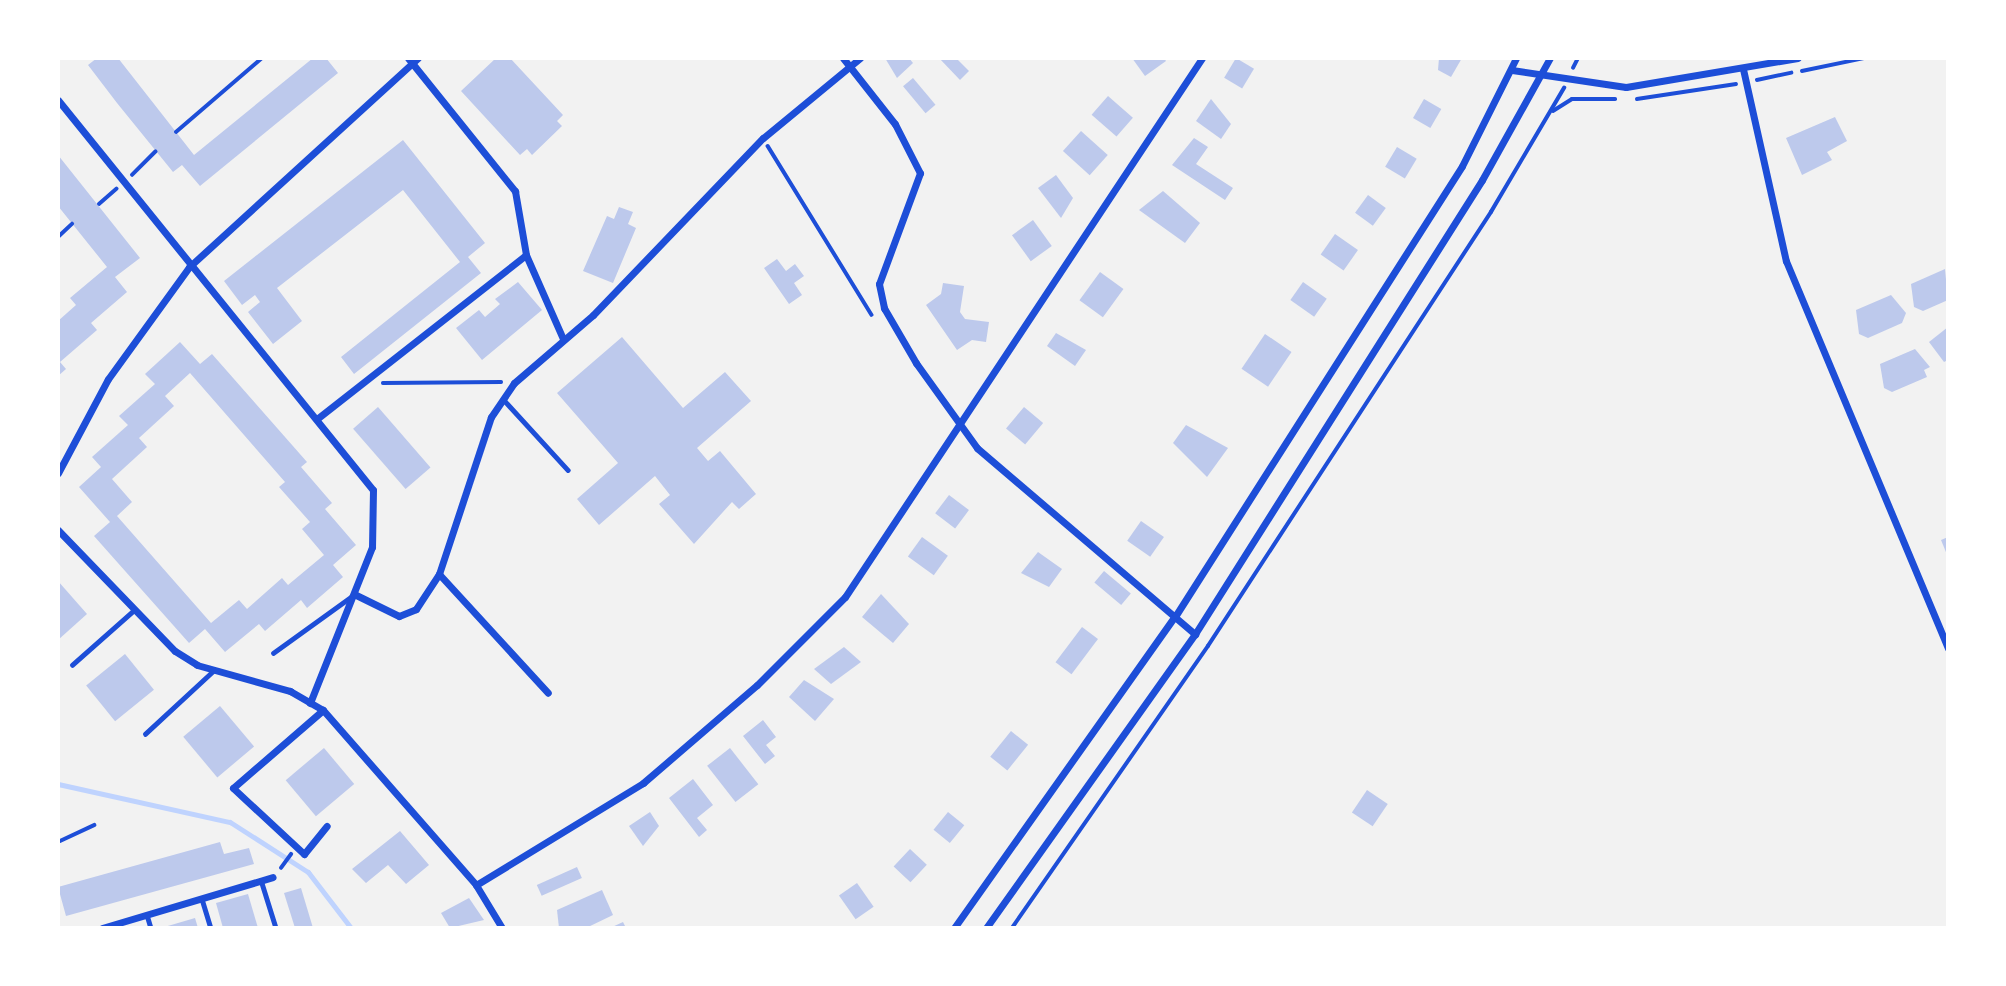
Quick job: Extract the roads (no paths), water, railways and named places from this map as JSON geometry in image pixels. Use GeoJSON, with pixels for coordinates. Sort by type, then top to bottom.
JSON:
{"type":"FeatureCollection","features":[{"type":"Feature","properties":{"kind":"street"},"geometry":{"type":"LineString","coordinates":[[843,58],[895,124],[920,173],[878,284],[880,297],[960,428],[1195,634]]}},
{"type":"Feature","properties":{"kind":"street"},"geometry":{"type":"LineString","coordinates":[[354,594],[408,614],[439,574],[477,454],[502,398],[514,383],[563,339],[763,138],[860,58]]}},
{"type":"Feature","properties":{"kind":"street"},"geometry":{"type":"LineString","coordinates":[[476,885],[615,802],[757,685],[845,597],[960,428],[1202,58]]}},
{"type":"Feature","properties":{"kind":"street"},"geometry":{"type":"LineString","coordinates":[[954,928],[1176,615],[1462,166],[1516,58]]}},
{"type":"Feature","properties":{"kind":"street"},"geometry":{"type":"LineString","coordinates":[[986,928],[1195,634],[1542,76],[1550,58]]}},
{"type":"Feature","properties":{"kind":"street"},"geometry":{"type":"LineString","coordinates":[[1512,70],[1626,87],[1798,58]]}},
{"type":"Feature","properties":{"kind":"street"},"geometry":{"type":"LineString","coordinates":[[58,473],[107,379],[189,267],[413,59],[515,191],[526,255],[563,339]]}},
{"type":"Feature","properties":{"kind":"street"},"geometry":{"type":"LineString","coordinates":[[1743,69],[1786,261],[1948,648]]}},
{"type":"Feature","properties":{"kind":"street"},"geometry":{"type":"LineString","coordinates":[[58,100],[189,267],[318,418],[373,489],[376,533],[310,703]]}},
{"type":"Feature","properties":{"kind":"street"},"geometry":{"type":"LineString","coordinates":[[318,418],[362,387],[526,255]]}},
{"type":"Feature","properties":{"kind":"street"},"geometry":{"type":"LineString","coordinates":[[58,530],[133,611],[175,651],[214,670],[266,681],[323,710],[476,885],[502,928]]}},
{"type":"Feature","properties":{"kind":"street"},"geometry":{"type":"LineString","coordinates":[[439,574],[548,693]]}},
{"type":"Feature","properties":{"kind":"street"},"geometry":{"type":"LineString","coordinates":[[323,710],[233,788],[304,854],[327,826]]}},
{"type":"Feature","properties":{"kind":"street"},"geometry":{"type":"LineString","coordinates":[[108,927],[276,875]]}},
{"type":"Feature","properties":{"kind":"lane"},"geometry":{"type":"LineString","coordinates":[[1754,58],[1755,67]]}},
{"type":"Feature","properties":{"kind":"lane"},"geometry":{"type":"LineString","coordinates":[[502,398],[568,470]]}},
{"type":"Feature","properties":{"kind":"lane"},"geometry":{"type":"LineString","coordinates":[[273,653],[354,594]]}},
{"type":"Feature","properties":{"kind":"lane"},"geometry":{"type":"LineString","coordinates":[[72,665],[133,611]]}},
{"type":"Feature","properties":{"kind":"lane"},"geometry":{"type":"LineString","coordinates":[[145,734],[214,670]]}},
{"type":"Feature","properties":{"kind":"lane"},"geometry":{"type":"LineString","coordinates":[[261,879],[276,928]]}},
{"type":"Feature","properties":{"kind":"lane"},"geometry":{"type":"LineString","coordinates":[[202,898],[211,928]]}},
{"type":"Feature","properties":{"kind":"lane"},"geometry":{"type":"LineString","coordinates":[[147,915],[151,928]]}},
{"type":"Feature","properties":{"kind":"waterway"},"geometry":{"type":"LineString","coordinates":[[58,784],[230,822],[308,872],[351,928]]}}]}
